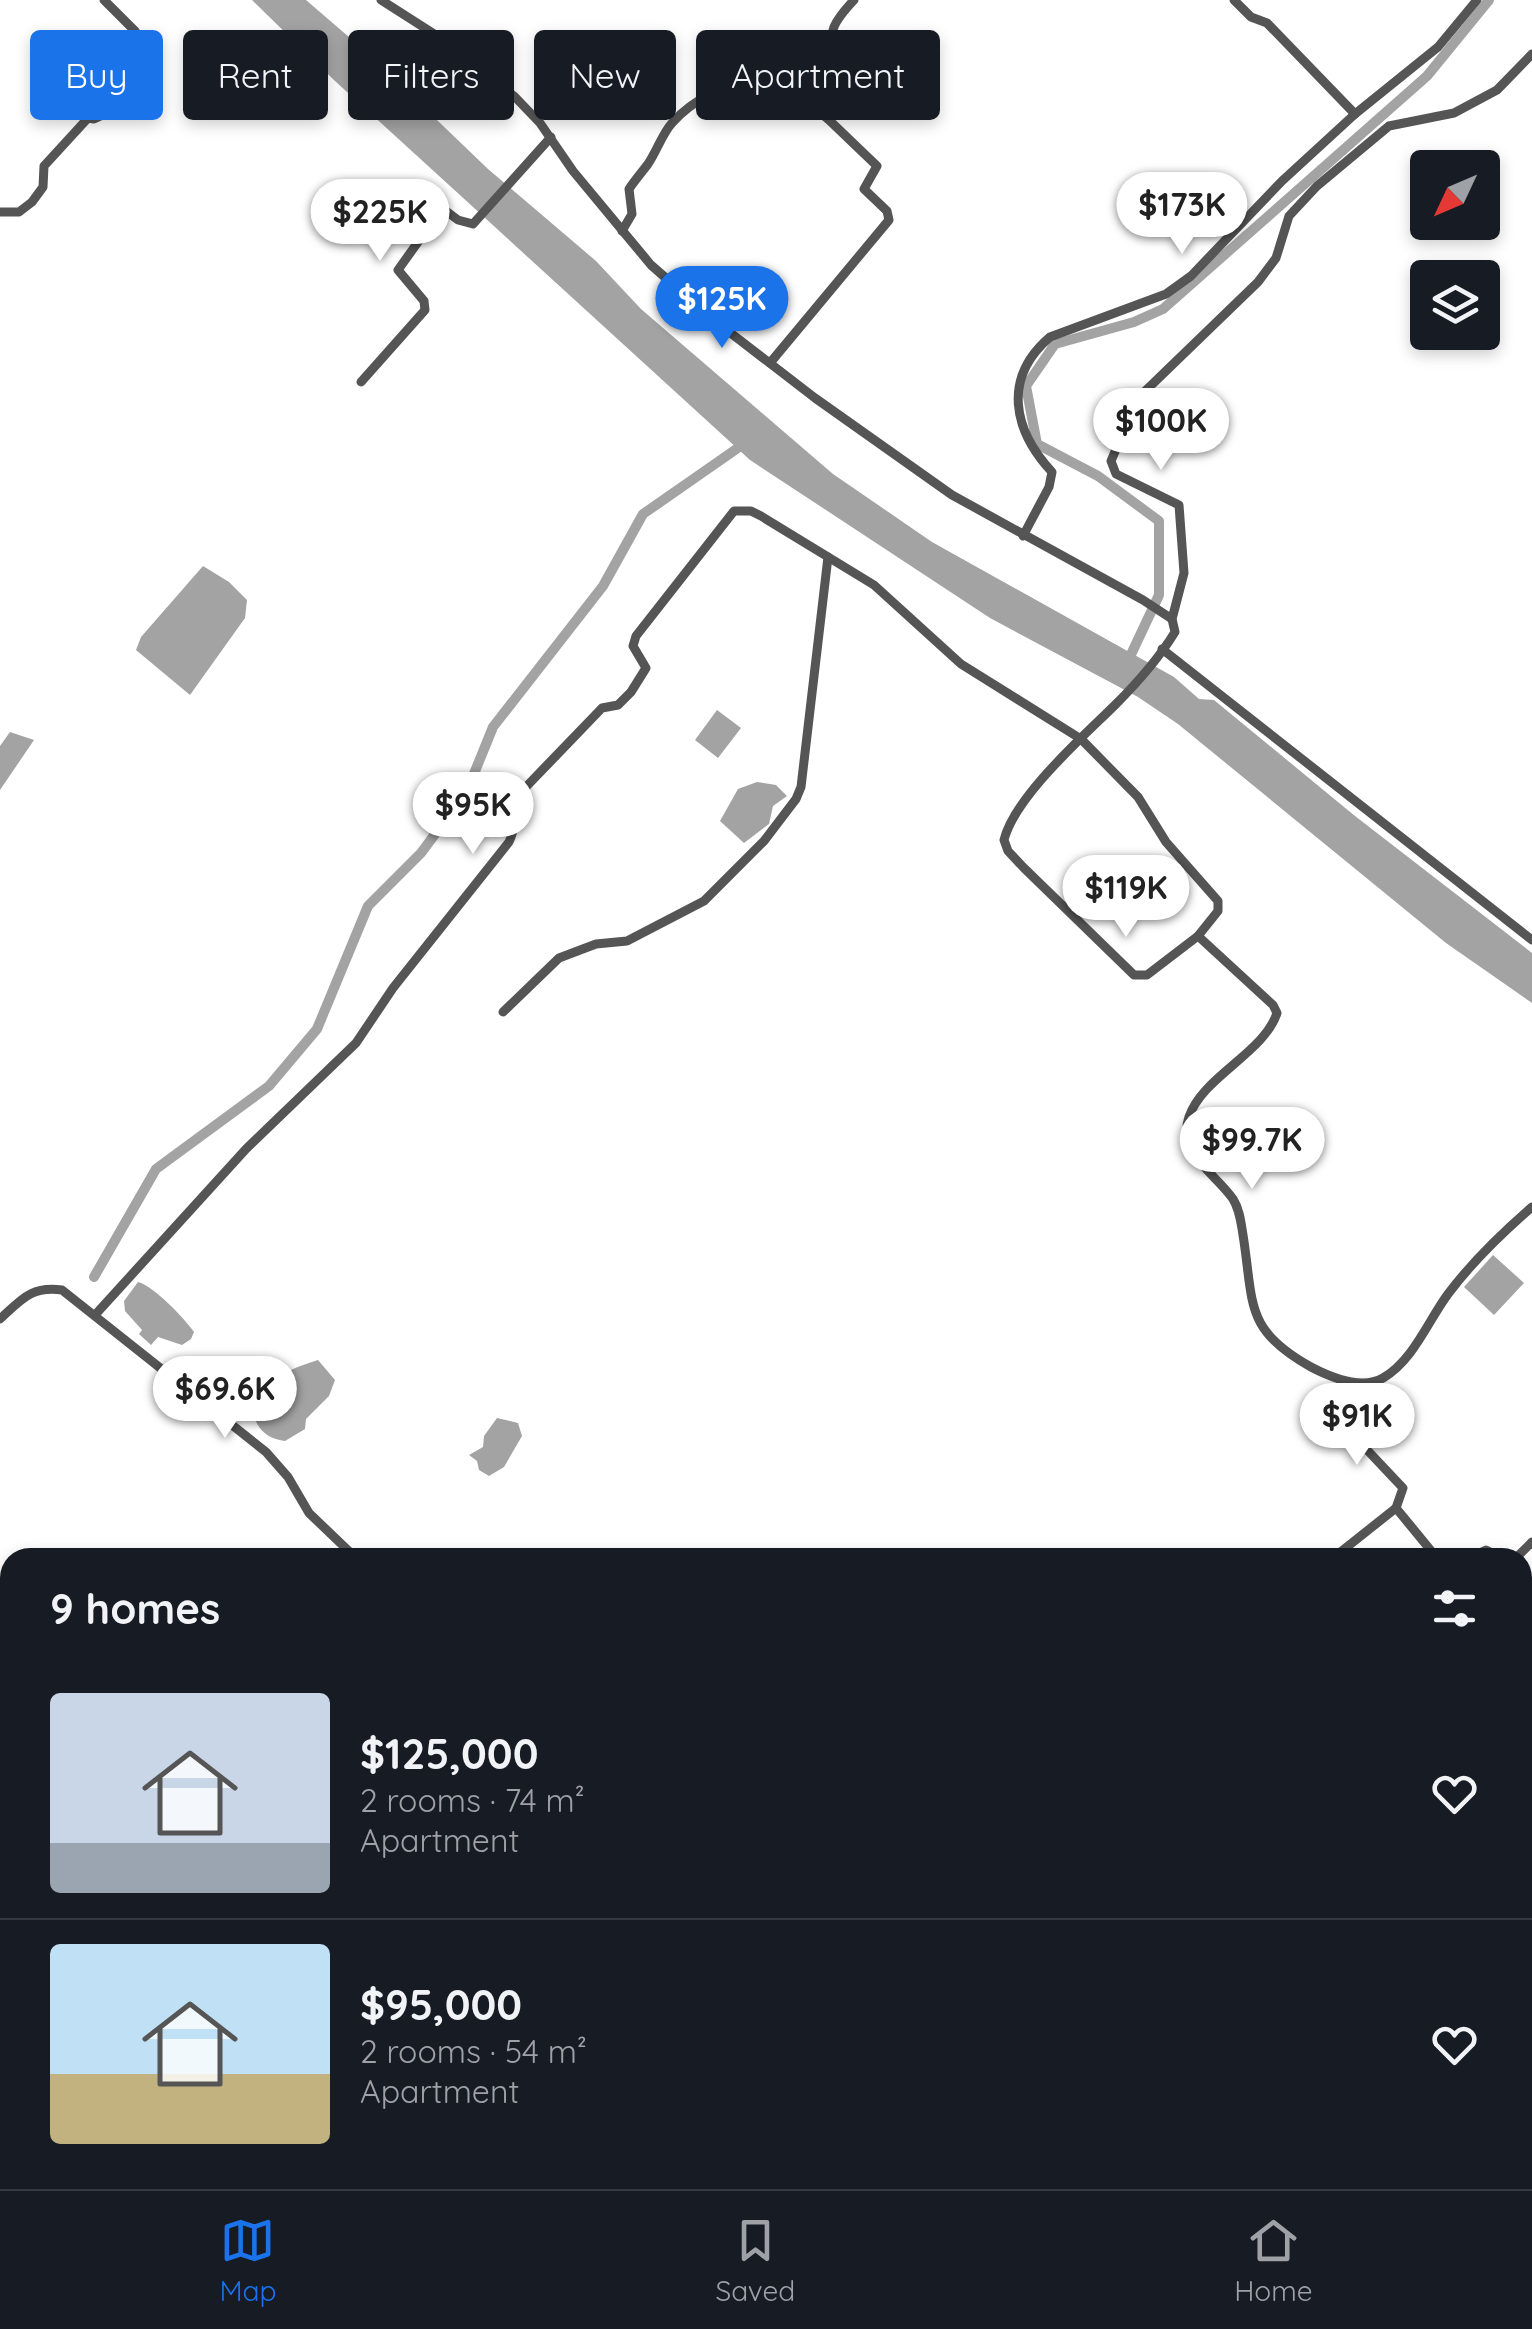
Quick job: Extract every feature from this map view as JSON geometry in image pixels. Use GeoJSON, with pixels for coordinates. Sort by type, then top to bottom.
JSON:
{"type":"FeatureCollection","features":[{"type":"Feature","properties":{"kind":"street"},"geometry":{"type":"LineString","coordinates":[[0,212],[18,212],[32,202],[43,187],[44,166],[88,118],[105,114],[114,104],[98,89],[140,42],[135,31],[104,0]]}},
{"type":"Feature","properties":{"kind":"street"},"geometry":{"type":"LineString","coordinates":[[95,1315],[246,1150],[363,1035],[393,988],[510,842],[516,804],[523,790],[602,708],[618,706],[639,682],[646,668],[633,646],[636,636],[734,511],[751,511],[874,585],[961,664],[1080,739],[1138,797],[1166,842],[1218,901],[1218,911],[1198,936],[1147,975],[1138,976],[1008,851],[1004,840],[1011,823],[1046,775],[1080,739],[1120,700],[1154,661],[1175,632],[1168,617],[918,472],[770,363],[669,282],[622,231],[551,137],[515,98],[464,55],[381,0]]}},
{"type":"Feature","properties":{"kind":"street"},"geometry":{"type":"LineString","coordinates":[[833,30],[854,0]]}},
{"type":"Feature","properties":{"kind":"street"},"geometry":{"type":"LineString","coordinates":[[1234,0],[1251,17],[1267,23],[1355,114]]}},
{"type":"Feature","properties":{"kind":"street"},"geometry":{"type":"LineString","coordinates":[[1023,536],[1049,487],[1052,472],[1034,452],[1016,408],[1024,372],[1036,348],[1050,336],[1166,294],[1191,276],[1282,181],[1355,114],[1438,47],[1477,0]]}},
{"type":"Feature","properties":{"kind":"street"},"geometry":{"type":"LineString","coordinates":[[1168,617],[1184,573],[1179,505],[1116,474],[1111,465],[1138,398],[1258,282],[1276,258],[1289,216],[1355,152],[1389,126],[1454,113],[1496,90],[1532,54]]}},
{"type":"Feature","properties":{"kind":"street"},"geometry":{"type":"LineString","coordinates":[[622,231],[632,214],[629,189],[674,121],[696,106]]}},
{"type":"Feature","properties":{"kind":"street"},"geometry":{"type":"LineString","coordinates":[[770,363],[889,220],[887,210],[864,188],[878,169],[876,165],[829,120]]}},
{"type":"Feature","properties":{"kind":"street"},"geometry":{"type":"LineString","coordinates":[[361,382],[426,305],[400,274],[400,264],[442,211],[466,224],[474,224],[551,137]]}},
{"type":"Feature","properties":{"kind":"street"},"geometry":{"type":"LineString","coordinates":[[502,1012],[560,958],[596,944],[627,941],[704,900],[764,841],[796,799],[801,787],[828,558]]}},
{"type":"Feature","properties":{"kind":"street"},"geometry":{"type":"LineString","coordinates":[[1162,649],[1532,940]]}},
{"type":"Feature","properties":{"kind":"street"},"geometry":{"type":"LineString","coordinates":[[1198,936],[1277,1013],[1265,1032],[1198,1101],[1190,1116],[1189,1141],[1202,1166],[1239,1210],[1257,1322],[1288,1354],[1349,1382],[1371,1382],[1385,1377],[1399,1364],[1448,1294],[1499,1236],[1532,1207]]}},
{"type":"Feature","properties":{"kind":"street"},"geometry":{"type":"LineString","coordinates":[[0,1319],[30,1293],[43,1288],[62,1290],[266,1452],[288,1477],[309,1514],[345,1548]]}},
{"type":"Feature","properties":{"kind":"street"},"geometry":{"type":"LineString","coordinates":[[1346,1548],[1396,1508],[1403,1488],[1336,1417],[1349,1382]]}},
{"type":"Feature","properties":{"kind":"street"},"geometry":{"type":"LineString","coordinates":[[1396,1508],[1429,1548]]}},
{"type":"Feature","properties":{"kind":"shaded area"},"geometry":{"type":"Polygon","coordinates":[[[252,0],[306,0],[348,36],[348,93],[328,74],[328,30],[283,30],[252,0]]]}},
{"type":"Feature","properties":{"kind":"shaded area"},"geometry":{"type":"Polygon","coordinates":[[[378,120],[437,120],[596,261],[641,309],[833,474],[932,542],[1174,677],[1199,699],[1214,700],[1532,953],[1532,1003],[1446,943],[1178,724],[1138,697],[990,618],[750,460],[378,120]]]}},
{"type":"Feature","properties":{"kind":"shaded area"},"geometry":{"type":"Polygon","coordinates":[[[203,566],[229,582],[247,600],[245,618],[190,695],[136,650],[141,637],[203,566]]]}},
{"type":"Feature","properties":{"kind":"shaded area"},"geometry":{"type":"Polygon","coordinates":[[[717,710],[741,728],[718,758],[695,740],[717,710]]]}},
{"type":"Feature","properties":{"kind":"shaded area"},"geometry":{"type":"Polygon","coordinates":[[[10,732],[34,740],[0,790],[0,746],[10,732]]]}},
{"type":"Feature","properties":{"kind":"shaded area"},"geometry":{"type":"Polygon","coordinates":[[[757,782],[776,785],[787,796],[773,806],[769,824],[744,843],[720,821],[738,789],[757,782]]]}},
{"type":"Feature","properties":{"kind":"shaded area"},"geometry":{"type":"Polygon","coordinates":[[[1493,1255],[1524,1283],[1494,1315],[1464,1287],[1493,1255]]]}},
{"type":"Feature","properties":{"kind":"shaded area"},"geometry":{"type":"Polygon","coordinates":[[[138,1282],[177,1312],[194,1332],[191,1339],[182,1345],[158,1337],[151,1345],[139,1334],[142,1330],[125,1311],[124,1301],[138,1282]]]}},
{"type":"Feature","properties":{"kind":"shaded area"},"geometry":{"type":"Polygon","coordinates":[[[318,1360],[335,1380],[329,1396],[306,1419],[305,1429],[285,1441],[267,1435],[251,1410],[256,1399],[278,1377],[318,1360]]]}},
{"type":"Feature","properties":{"kind":"shaded area"},"geometry":{"type":"Polygon","coordinates":[[[497,1418],[518,1423],[522,1436],[504,1467],[489,1476],[479,1470],[477,1461],[469,1455],[483,1447],[484,1436],[497,1418]]]}},
{"type":"Feature","properties":{"kind":"waterway"},"geometry":{"type":"LineString","coordinates":[[1127,663],[1159,595],[1159,521],[1098,476],[1037,444],[1026,386],[1055,344],[1134,322],[1163,309],[1427,76],[1489,0]]}},
{"type":"Feature","properties":{"kind":"waterway"},"geometry":{"type":"LineString","coordinates":[[94,1277],[156,1169],[269,1086],[317,1029],[368,906],[421,853],[467,791],[493,727],[603,586],[643,514],[745,443]]}}]}
